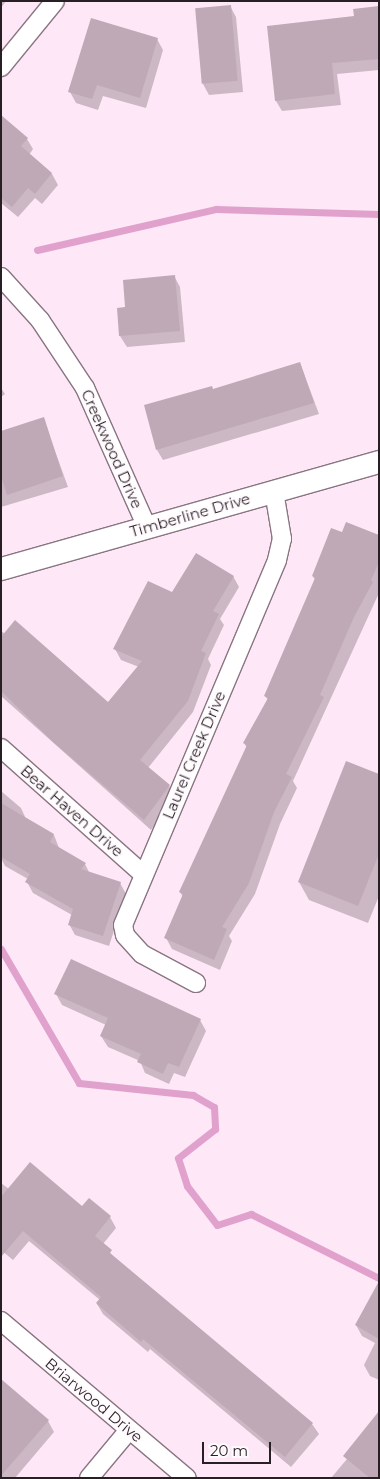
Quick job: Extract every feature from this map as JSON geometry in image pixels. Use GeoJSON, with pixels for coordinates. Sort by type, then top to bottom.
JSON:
{"type":"FeatureCollection","features":[{"type":"Feature","properties":{"kind":"street"},"geometry":{"type":"LineString","coordinates":[[1,67],[55,1]]}},
{"type":"Feature","properties":{"kind":"street","name":"Creekwood Drive"},"geometry":{"type":"LineString","coordinates":[[1,277],[40,320],[86,388],[147,527]]}},
{"type":"Feature","properties":{"kind":"street","name":"Timberline Drive"},"geometry":{"type":"LineString","coordinates":[[1,569],[379,462]]}},
{"type":"Feature","properties":{"kind":"street","name":"Laurel Creek Drive"},"geometry":{"type":"LineString","coordinates":[[196,983],[142,954],[125,935],[122,925],[277,560],[282,539],[274,491]]}},
{"type":"Feature","properties":{"kind":"street","name":"Bear Haven Drive"},"geometry":{"type":"LineString","coordinates":[[1,748],[143,874]]}},
{"type":"Feature","properties":{"kind":"street","name":"Briarwood Drive"},"geometry":{"type":"LineString","coordinates":[[1,1321],[187,1478]]}},
{"type":"Feature","properties":{"kind":"street"},"geometry":{"type":"LineString","coordinates":[[89,1478],[130,1430]]}},
{"type":"Feature","properties":{"kind":"building"},"geometry":{"type":"Polygon","coordinates":[[[231,5],[238,81],[202,84],[195,8],[231,5]]]}},
{"type":"Feature","properties":{"kind":"building"},"geometry":{"type":"Polygon","coordinates":[[[379,6],[379,59],[332,63],[335,94],[275,101],[267,26],[354,16],[353,9],[379,6]]]}},
{"type":"Feature","properties":{"kind":"building"},"geometry":{"type":"Polygon","coordinates":[[[91,18],[158,38],[140,98],[97,85],[92,99],[68,92],[91,18]]]}},
{"type":"Feature","properties":{"kind":"building"},"geometry":{"type":"Polygon","coordinates":[[[1,115],[28,138],[21,146],[52,173],[35,194],[28,188],[12,207],[1,198],[1,115]]]}},
{"type":"Feature","properties":{"kind":"building"},"geometry":{"type":"Polygon","coordinates":[[[175,275],[180,331],[119,336],[117,308],[125,307],[123,280],[175,275]]]}},
{"type":"Feature","properties":{"kind":"building"},"geometry":{"type":"Polygon","coordinates":[[[300,362],[314,403],[156,450],[144,405],[212,386],[213,389],[300,362]]]}},
{"type":"Feature","properties":{"kind":"building"},"geometry":{"type":"Polygon","coordinates":[[[44,417],[63,476],[7,495],[1,476],[1,431],[44,417]]]}},
{"type":"Feature","properties":{"kind":"building"},"geometry":{"type":"Polygon","coordinates":[[[346,522],[379,535],[379,562],[371,580],[373,582],[354,617],[320,695],[324,697],[286,774],[292,777],[274,812],[249,883],[222,927],[227,929],[214,960],[164,938],[183,894],[179,892],[247,745],[243,743],[268,698],[264,696],[315,578],[312,576],[331,528],[342,532],[346,522]]]}},
{"type":"Feature","properties":{"kind":"building"},"geometry":{"type":"Polygon","coordinates":[[[196,553],[234,576],[213,611],[219,614],[201,651],[206,653],[188,701],[140,760],[170,785],[144,820],[53,742],[1,691],[1,637],[15,620],[108,702],[142,661],[113,649],[148,581],[172,592],[196,553]]]}},
{"type":"Feature","properties":{"kind":"building"},"geometry":{"type":"Polygon","coordinates":[[[346,761],[379,774],[379,854],[358,906],[298,882],[346,761]]]}},
{"type":"Feature","properties":{"kind":"building"},"geometry":{"type":"Polygon","coordinates":[[[1,803],[54,834],[50,842],[86,863],[81,869],[121,882],[103,936],[68,925],[73,909],[25,882],[30,874],[1,857],[1,803]]]}},
{"type":"Feature","properties":{"kind":"building"},"geometry":{"type":"Polygon","coordinates":[[[71,959],[201,1019],[179,1067],[168,1063],[163,1074],[137,1062],[141,1054],[100,1036],[108,1018],[54,994],[71,959]]]}},
{"type":"Feature","properties":{"kind":"building"},"geometry":{"type":"Polygon","coordinates":[[[30,1162],[82,1206],[89,1198],[111,1216],[95,1236],[112,1250],[110,1253],[313,1423],[285,1457],[143,1339],[141,1342],[96,1303],[101,1297],[23,1231],[1,1257],[1,1197],[30,1162]]]}},
{"type":"Feature","properties":{"kind":"building"},"geometry":{"type":"Polygon","coordinates":[[[379,1281],[379,1339],[355,1325],[379,1281]]]}},
{"type":"Feature","properties":{"kind":"building"},"geometry":{"type":"Polygon","coordinates":[[[1,1379],[49,1420],[1,1476],[1,1379]]]}},
{"type":"Feature","properties":{"kind":"building"},"geometry":{"type":"Polygon","coordinates":[[[379,1411],[379,1478],[370,1478],[343,1456],[379,1411]]]}},
{"type":"Feature","properties":{"kind":"waterway"},"geometry":{"type":"LineString","coordinates":[[37,250],[216,209],[379,214]]}},
{"type":"Feature","properties":{"kind":"waterway"},"geometry":{"type":"LineString","coordinates":[[1,949],[79,1083],[193,1095],[214,1107],[215,1129],[178,1158],[187,1186],[217,1225],[251,1214],[379,1278]]}}]}
